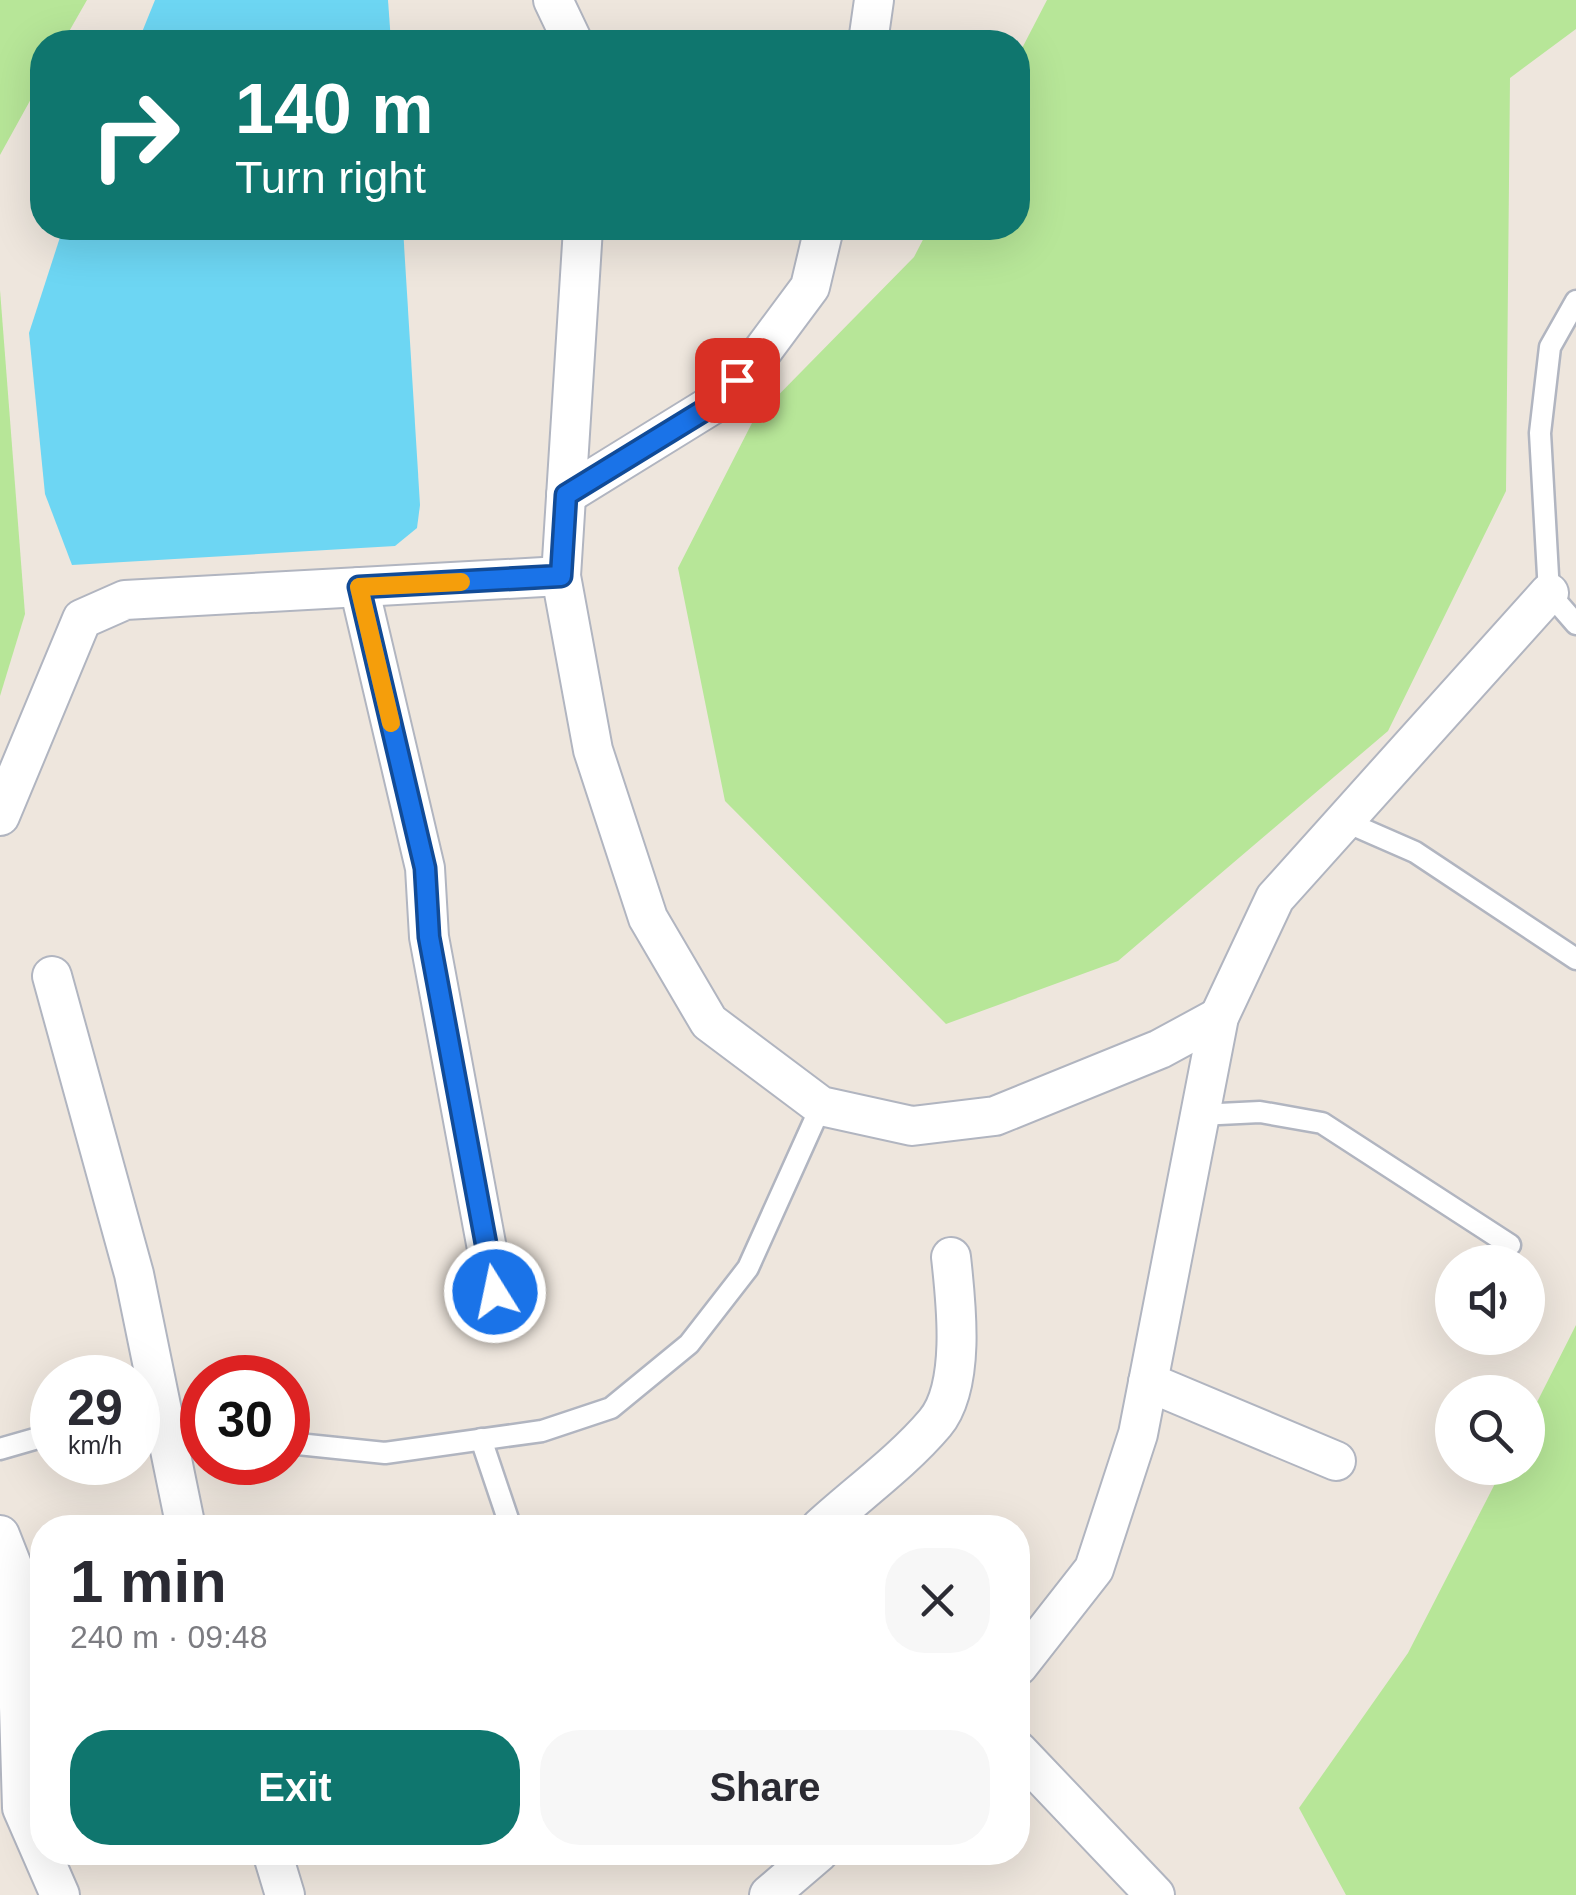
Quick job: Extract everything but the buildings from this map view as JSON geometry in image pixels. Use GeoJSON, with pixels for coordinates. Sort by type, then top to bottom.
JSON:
{"type":"FeatureCollection","features":[{"type":"Feature","properties":{"kind":"street"},"geometry":{"type":"LineString","coordinates":[[553,0],[567,30]]}},
{"type":"Feature","properties":{"kind":"street"},"geometry":{"type":"LineString","coordinates":[[870,30],[874,0]]}},
{"type":"Feature","properties":{"kind":"street"},"geometry":{"type":"LineString","coordinates":[[582,240],[561,576],[593,750],[648,918],[708,1022],[821,1106],[912,1126],[994,1116],[1160,1049],[1219,1017]]}},
{"type":"Feature","properties":{"kind":"street"},"geometry":{"type":"LineString","coordinates":[[566,495],[716,403],[758,357],[810,287],[821,240]]}},
{"type":"Feature","properties":{"kind":"street"},"geometry":{"type":"LineString","coordinates":[[0,816],[82,618],[125,600],[561,576]]}},
{"type":"Feature","properties":{"kind":"street"},"geometry":{"type":"LineString","coordinates":[[359,587],[425,868],[429,937],[495,1292]]}},
{"type":"Feature","properties":{"kind":"street"},"geometry":{"type":"LineString","coordinates":[[1030,1651],[1094,1569],[1138,1434],[1219,1017],[1274,898],[1549,593]]}},
{"type":"Feature","properties":{"kind":"street"},"geometry":{"type":"LineString","coordinates":[[52,976],[134,1274],[143,1355]]}},
{"type":"Feature","properties":{"kind":"street"},"geometry":{"type":"LineString","coordinates":[[834,1515],[937,1421],[952,1384],[958,1311],[951,1257]]}},
{"type":"Feature","properties":{"kind":"street"},"geometry":{"type":"LineString","coordinates":[[1148,1382],[1336,1460]]}},
{"type":"Feature","properties":{"kind":"street"},"geometry":{"type":"LineString","coordinates":[[160,1451],[182,1515]]}},
{"type":"Feature","properties":{"kind":"street"},"geometry":{"type":"LineString","coordinates":[[0,1535],[14,1573],[22,1808],[30,1826]]}},
{"type":"Feature","properties":{"kind":"street"},"geometry":{"type":"LineString","coordinates":[[1030,1764],[1156,1895]]}},
{"type":"Feature","properties":{"kind":"street"},"geometry":{"type":"LineString","coordinates":[[47,1865],[60,1895]]}},
{"type":"Feature","properties":{"kind":"street"},"geometry":{"type":"LineString","coordinates":[[276,1865],[285,1895]]}},
{"type":"Feature","properties":{"kind":"lane"},"geometry":{"type":"LineString","coordinates":[[1576,302],[1550,347],[1540,433],[1549,593],[1576,624]]}},
{"type":"Feature","properties":{"kind":"lane"},"geometry":{"type":"LineString","coordinates":[[1344,821],[1414,852],[1576,959]]}},
{"type":"Feature","properties":{"kind":"lane"},"geometry":{"type":"LineString","coordinates":[[310,1445],[385,1453],[542,1431],[611,1408],[689,1344],[748,1268],[821,1106]]}},
{"type":"Feature","properties":{"kind":"lane"},"geometry":{"type":"LineString","coordinates":[[1199,1114],[1260,1112],[1322,1123],[1510,1245]]}},
{"type":"Feature","properties":{"kind":"lane"},"geometry":{"type":"LineString","coordinates":[[0,1449],[30,1440]]}},
{"type":"Feature","properties":{"kind":"lane"},"geometry":{"type":"LineString","coordinates":[[481,1440],[506,1515]]}},
{"type":"Feature","properties":{"kind":"green space"},"geometry":{"type":"Polygon","coordinates":[[[0,0],[87,0],[70,30],[30,30],[30,101],[0,155],[0,0]]]}},
{"type":"Feature","properties":{"kind":"green space"},"geometry":{"type":"Polygon","coordinates":[[[1047,0],[1576,0],[1576,29],[1510,78],[1506,491],[1388,731],[1118,961],[946,1024],[725,801],[678,568],[753,421],[914,257],[923,240],[1030,240],[1030,33],[1047,0]]]}},
{"type":"Feature","properties":{"kind":"green space"},"geometry":{"type":"Polygon","coordinates":[[[0,290],[25,614],[0,696],[0,290]]]}},
{"type":"Feature","properties":{"kind":"green space"},"geometry":{"type":"Polygon","coordinates":[[[1576,1325],[1576,1895],[1346,1895],[1299,1808],[1408,1653],[1494,1485],[1545,1485],[1545,1386],[1576,1325]]]}},
{"type":"Feature","properties":{"kind":"water"},"geometry":{"type":"Polygon","coordinates":[[[155,0],[388,0],[390,30],[143,30],[155,0]]]}},
{"type":"Feature","properties":{"kind":"water"},"geometry":{"type":"Polygon","coordinates":[[[59,240],[404,240],[420,505],[417,528],[395,546],[72,565],[45,494],[29,333],[59,240]]]}},
{"type":"Feature","properties":{"kind":"slow traffic"},"geometry":{"type":"LineString","coordinates":[[391,723],[359,587],[461,582]]}},
{"type":"Feature","properties":{"kind":"route"},"geometry":{"type":"LineString","coordinates":[[495,1292],[429,937],[425,868],[359,587],[561,576],[566,495],[716,403],[737,380]]}}]}
